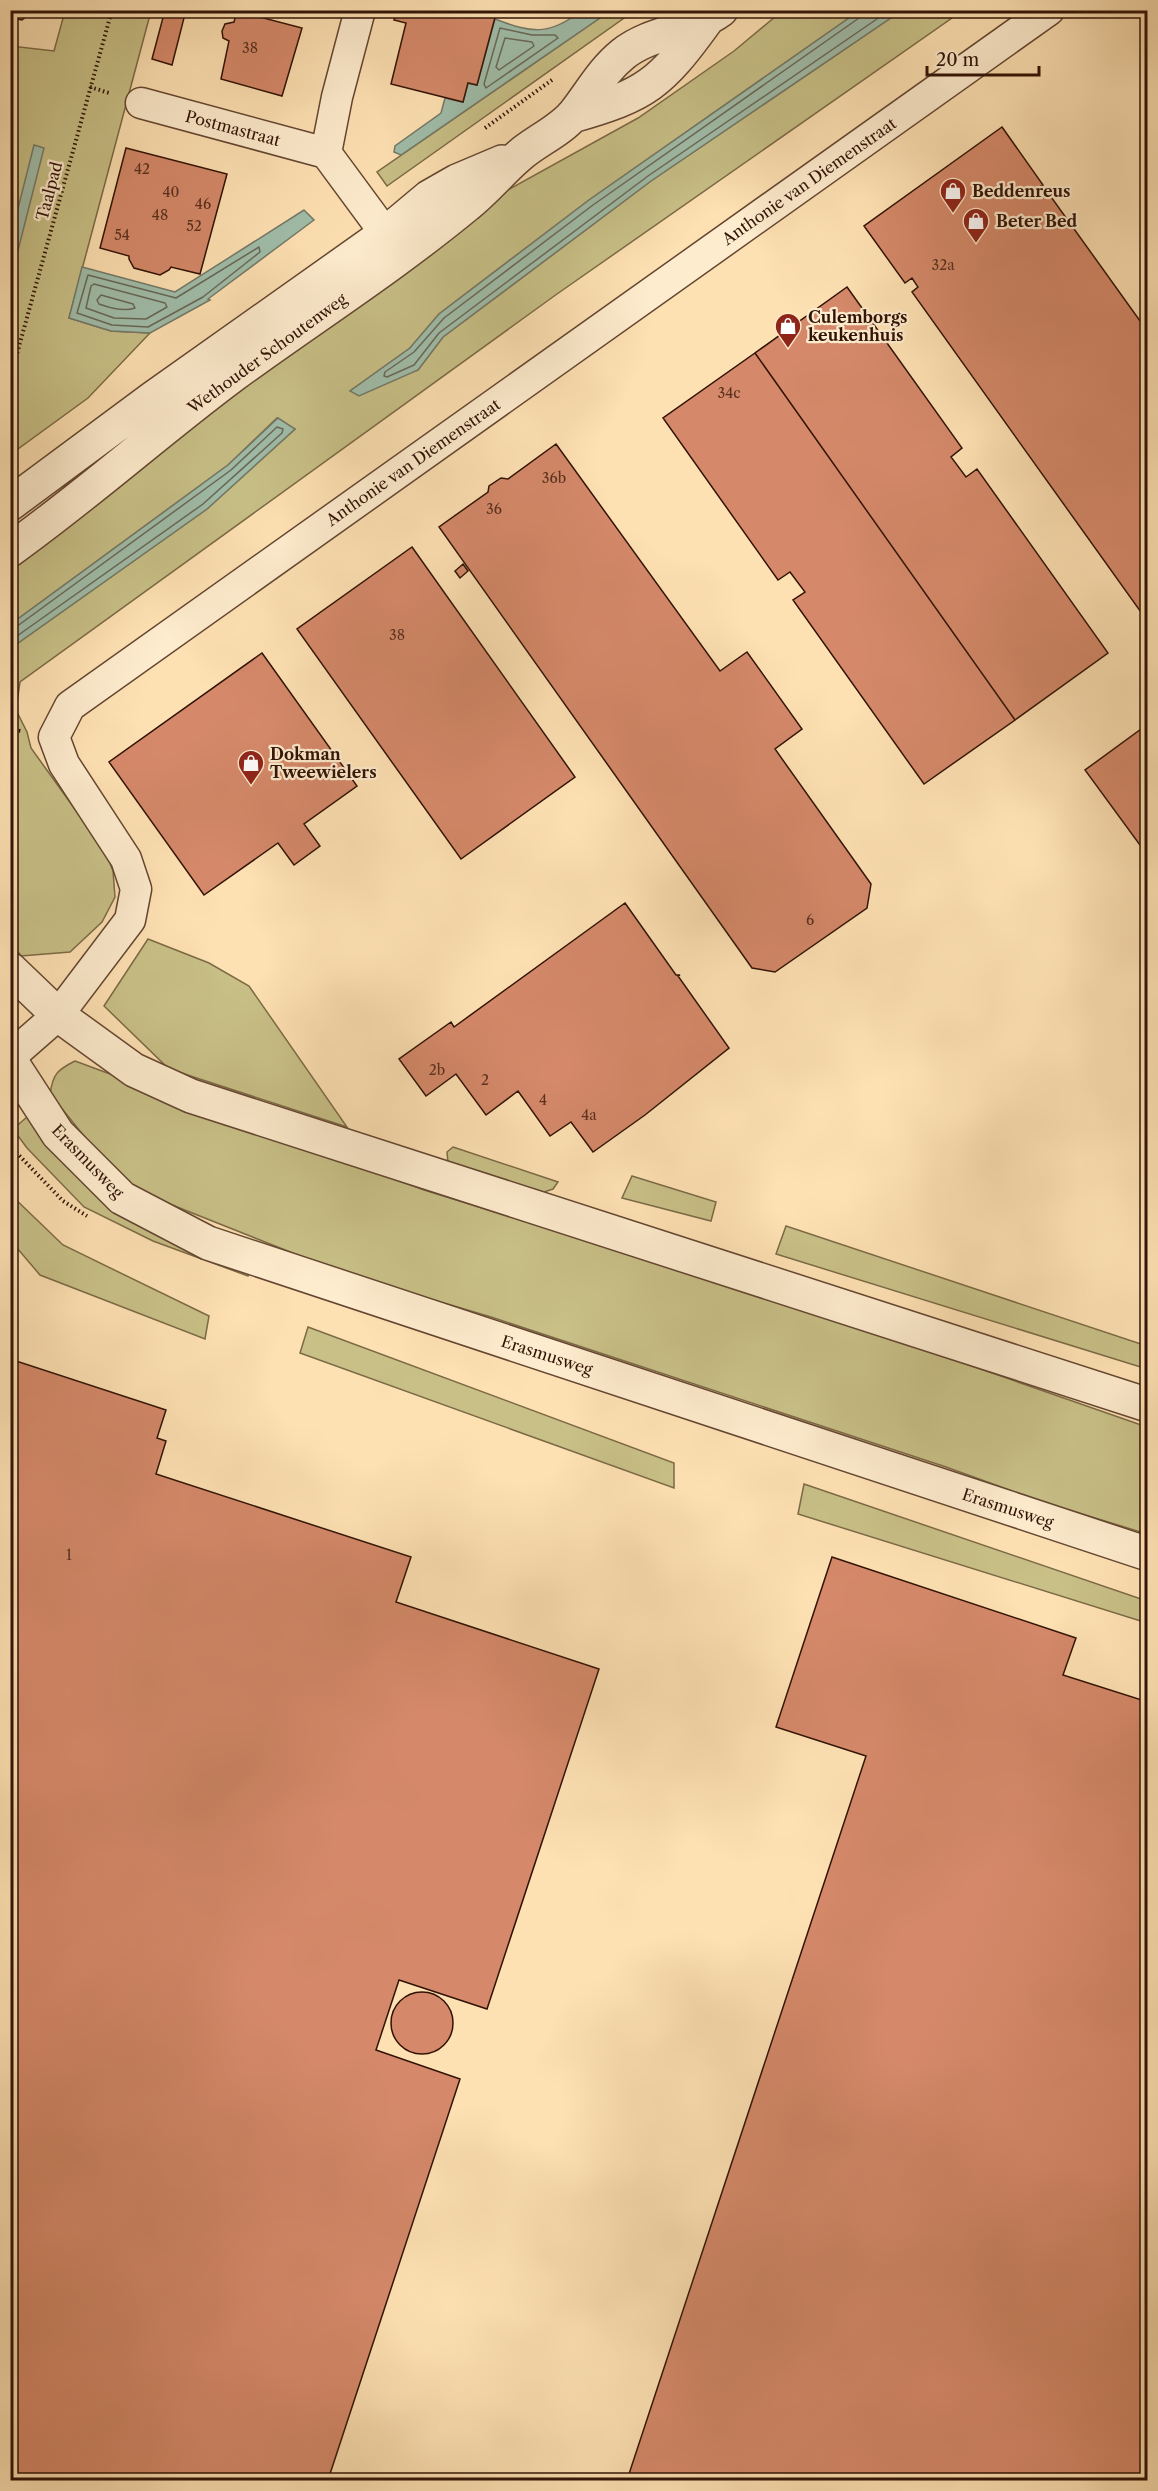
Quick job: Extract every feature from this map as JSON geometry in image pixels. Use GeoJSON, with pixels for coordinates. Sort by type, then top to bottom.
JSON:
{"type":"FeatureCollection","features":[{"type":"Feature","properties":{"kind":"street"},"geometry":{"type":"LineString","coordinates":[[360,10],[337,97],[326,153],[394,244]]}},
{"type":"Feature","properties":{"kind":"street","name":"Anthonie van Diemenstraat"},"geometry":{"type":"LineString","coordinates":[[10,1059],[58,1015],[130,920],[135,889],[126,859],[64,764],[54,737],[70,706],[1049,10]]}},
{"type":"Feature","properties":{"kind":"street","name":"Wethouder Schoutenweg"},"geometry":{"type":"LineString","coordinates":[[10,504],[153,398],[394,244],[469,204],[520,155],[572,116],[616,104],[639,93],[677,61],[714,16]]}},
{"type":"Feature","properties":{"kind":"street","name":"Postmastraat"},"geometry":{"type":"LineString","coordinates":[[141,102],[326,153]]}},
{"type":"Feature","properties":{"kind":"street","name":"Wethouder Schoutenweg"},"geometry":{"type":"LineString","coordinates":[[10,550],[59,514],[139,447],[232,376],[394,244]]}},
{"type":"Feature","properties":{"kind":"street"},"geometry":{"type":"LineString","coordinates":[[10,969],[58,1015],[134,1070],[191,1096],[1148,1405]]}},
{"type":"Feature","properties":{"kind":"street","name":"Erasmusweg"},"geometry":{"type":"LineString","coordinates":[[10,1059],[57,1134],[122,1198],[208,1243],[1148,1554]]}},
{"type":"Feature","properties":{"kind":"path","name":"Taalpad"},"geometry":{"type":"LineString","coordinates":[[10,379],[112,10]]}},
{"type":"Feature","properties":{"kind":"path"},"geometry":{"type":"LineString","coordinates":[[90,87],[110,93]]}},
{"type":"Feature","properties":{"kind":"shaded area"},"geometry":{"type":"Polygon","coordinates":[[[65,11],[151,11],[69,318],[111,331],[150,333],[88,398],[11,454],[11,46],[54,51],[65,11]]]}},
{"type":"Feature","properties":{"kind":"shaded area"},"geometry":{"type":"Polygon","coordinates":[[[610,11],[634,11],[387,186],[377,172],[610,11]]]}},
{"type":"Feature","properties":{"kind":"shaded area"},"geometry":{"type":"Polygon","coordinates":[[[782,11],[859,11],[589,200],[439,314],[410,348],[350,391],[418,370],[443,337],[651,181],[901,11],[962,11],[557,294],[20,682],[16,710],[27,732],[31,748],[105,851],[113,871],[115,897],[102,922],[70,952],[21,956],[11,942],[11,648],[207,509],[295,429],[277,418],[228,465],[11,624],[11,566],[188,418],[504,192],[638,118],[734,51],[782,11]]]}},
{"type":"Feature","properties":{"kind":"shaded area"},"geometry":{"type":"Polygon","coordinates":[[[148,939],[209,963],[249,986],[347,1127],[169,1069],[104,1006],[148,939]]]}},
{"type":"Feature","properties":{"kind":"shaded area"},"geometry":{"type":"Polygon","coordinates":[[[75,1061],[424,1190],[794,1304],[1147,1427],[1147,1534],[1040,1501],[946,1467],[491,1317],[343,1273],[142,1193],[110,1168],[50,1094],[57,1073],[75,1061]]]}},
{"type":"Feature","properties":{"kind":"shaded area"},"geometry":{"type":"Polygon","coordinates":[[[27,1117],[67,1165],[250,1269],[248,1276],[153,1241],[84,1207],[27,1148],[13,1129],[27,1117]]]}},
{"type":"Feature","properties":{"kind":"shaded area"},"geometry":{"type":"Polygon","coordinates":[[[453,1147],[558,1182],[553,1189],[544,1192],[448,1163],[447,1152],[453,1147]]]}},
{"type":"Feature","properties":{"kind":"shaded area"},"geometry":{"type":"Polygon","coordinates":[[[632,1176],[716,1202],[711,1221],[622,1198],[632,1176]]]}},
{"type":"Feature","properties":{"kind":"shaded area"},"geometry":{"type":"Polygon","coordinates":[[[10,1194],[63,1245],[209,1316],[205,1339],[40,1275],[11,1241],[10,1194]]]}},
{"type":"Feature","properties":{"kind":"shaded area"},"geometry":{"type":"Polygon","coordinates":[[[786,1226],[1147,1346],[1147,1369],[776,1254],[786,1226]]]}},
{"type":"Feature","properties":{"kind":"shaded area"},"geometry":{"type":"Polygon","coordinates":[[[308,1327],[674,1463],[674,1488],[300,1353],[308,1327]]]}},
{"type":"Feature","properties":{"kind":"shaded area"},"geometry":{"type":"Polygon","coordinates":[[[804,1484],[1147,1601],[1147,1623],[798,1514],[804,1484]]]}},
{"type":"Feature","properties":{"kind":"water"},"geometry":{"type":"Polygon","coordinates":[[[581,11],[610,11],[401,155],[394,152],[395,146],[441,113],[445,98],[463,102],[468,83],[477,85],[495,19],[520,27],[540,30],[559,25],[581,11]]]}},
{"type":"Feature","properties":{"kind":"water"},"geometry":{"type":"Polygon","coordinates":[[[859,11],[901,11],[651,181],[443,337],[418,370],[359,396],[350,391],[410,348],[439,314],[589,200],[859,11]]]}},
{"type":"Feature","properties":{"kind":"water"},"geometry":{"type":"Polygon","coordinates":[[[34,145],[44,148],[11,278],[11,236],[34,145]]]}},
{"type":"Feature","properties":{"kind":"water"},"geometry":{"type":"Polygon","coordinates":[[[304,210],[314,220],[208,299],[210,300],[150,333],[111,331],[69,318],[82,267],[175,292],[304,210]]]}},
{"type":"Feature","properties":{"kind":"water"},"geometry":{"type":"Polygon","coordinates":[[[278,418],[295,429],[207,509],[11,648],[11,624],[228,465],[278,418]]]}},
{"type":"Feature","properties":{"kind":"building"},"geometry":{"type":"Polygon","coordinates":[[[11,10],[45,10],[43,16],[31,13],[22,20],[17,19],[11,10]]]}},
{"type":"Feature","properties":{"kind":"building"},"geometry":{"type":"Polygon","coordinates":[[[165,10],[186,10],[172,65],[152,59],[165,10]]]}},
{"type":"Feature","properties":{"kind":"building"},"geometry":{"type":"Polygon","coordinates":[[[397,10],[497,10],[477,85],[468,83],[463,102],[391,84],[406,23],[394,20],[397,10]]]}},
{"type":"Feature","properties":{"kind":"building"},"geometry":{"type":"Polygon","coordinates":[[[237,11],[302,28],[282,96],[221,79],[229,41],[223,38],[222,31],[225,24],[234,22],[237,11]]]}},
{"type":"Feature","properties":{"kind":"building"},"geometry":{"type":"Polygon","coordinates":[[[1002,127],[1043,185],[1036,189],[1043,198],[1049,194],[1148,332],[1148,622],[912,292],[918,287],[912,278],[905,283],[864,226],[1002,127]]]}},
{"type":"Feature","properties":{"kind":"building"},"geometry":{"type":"Polygon","coordinates":[[[126,148],[227,174],[200,274],[171,267],[160,275],[134,268],[129,256],[100,248],[126,148]]]}},
{"type":"Feature","properties":{"kind":"building"},"geometry":{"type":"Polygon","coordinates":[[[847,287],[962,448],[951,457],[966,477],[977,469],[1108,653],[1015,720],[755,353],[847,287]]]}},
{"type":"Feature","properties":{"kind":"building"},"geometry":{"type":"Polygon","coordinates":[[[755,353],[1015,720],[924,784],[793,600],[805,592],[790,572],[778,580],[663,418],[755,353]]]}},
{"type":"Feature","properties":{"kind":"building"},"geometry":{"type":"Polygon","coordinates":[[[556,444],[720,671],[747,652],[802,729],[775,749],[871,884],[867,908],[775,972],[752,968],[439,527],[488,492],[489,486],[501,478],[508,479],[556,444]]]}},
{"type":"Feature","properties":{"kind":"building"},"geometry":{"type":"Polygon","coordinates":[[[412,547],[575,777],[461,859],[297,629],[412,547]]]}},
{"type":"Feature","properties":{"kind":"building"},"geometry":{"type":"Polygon","coordinates":[[[463,564],[468,571],[460,578],[455,571],[463,564]]]}},
{"type":"Feature","properties":{"kind":"building"},"geometry":{"type":"Polygon","coordinates":[[[262,653],[357,786],[304,824],[320,846],[294,865],[278,843],[204,895],[109,762],[262,653]]]}},
{"type":"Feature","properties":{"kind":"building"},"geometry":{"type":"Polygon","coordinates":[[[1148,724],[1148,856],[1085,770],[1148,724]]]}},
{"type":"Feature","properties":{"kind":"building"},"geometry":{"type":"Polygon","coordinates":[[[625,903],[676,975],[680,975],[678,976],[729,1048],[645,1115],[593,1152],[571,1122],[550,1136],[518,1091],[486,1115],[456,1074],[426,1096],[399,1059],[451,1022],[454,1027],[625,903]]]}},
{"type":"Feature","properties":{"kind":"building"},"geometry":{"type":"Polygon","coordinates":[[[10,1359],[166,1410],[157,1438],[166,1441],[156,1474],[411,1557],[396,1602],[599,1669],[487,2009],[399,1980],[376,2050],[460,2079],[328,2480],[10,2480],[10,1359]]]}},
{"type":"Feature","properties":{"kind":"building"},"geometry":{"type":"Polygon","coordinates":[[[832,1557],[1076,1638],[1063,1675],[1148,1702],[1148,2480],[627,2480],[866,1756],[776,1727],[832,1557]]]}},
{"type":"Feature","properties":{"kind":"building"},"geometry":{"type":"Polygon","coordinates":[[[422,1992],[439,1997],[444,2001],[448,2006],[453,2023],[448,2040],[444,2045],[439,2049],[422,2054],[405,2049],[400,2045],[396,2040],[391,2023],[396,2006],[400,2001],[405,1997],[422,1992]]]}},
{"type":"Feature","properties":{"kind":"place","name":"Beddenreus"},"geometry":{"type":"Point","coordinates":[953,214]}},
{"type":"Feature","properties":{"kind":"place","name":"Beter Bed"},"geometry":{"type":"Point","coordinates":[976,244]}},
{"type":"Feature","properties":{"kind":"place","name":"Culemborgs keukenhuis"},"geometry":{"type":"Point","coordinates":[788,349]}},
{"type":"Feature","properties":{"kind":"place","name":"Dokman Tweewielers"},"geometry":{"type":"Point","coordinates":[251,786]}}]}
